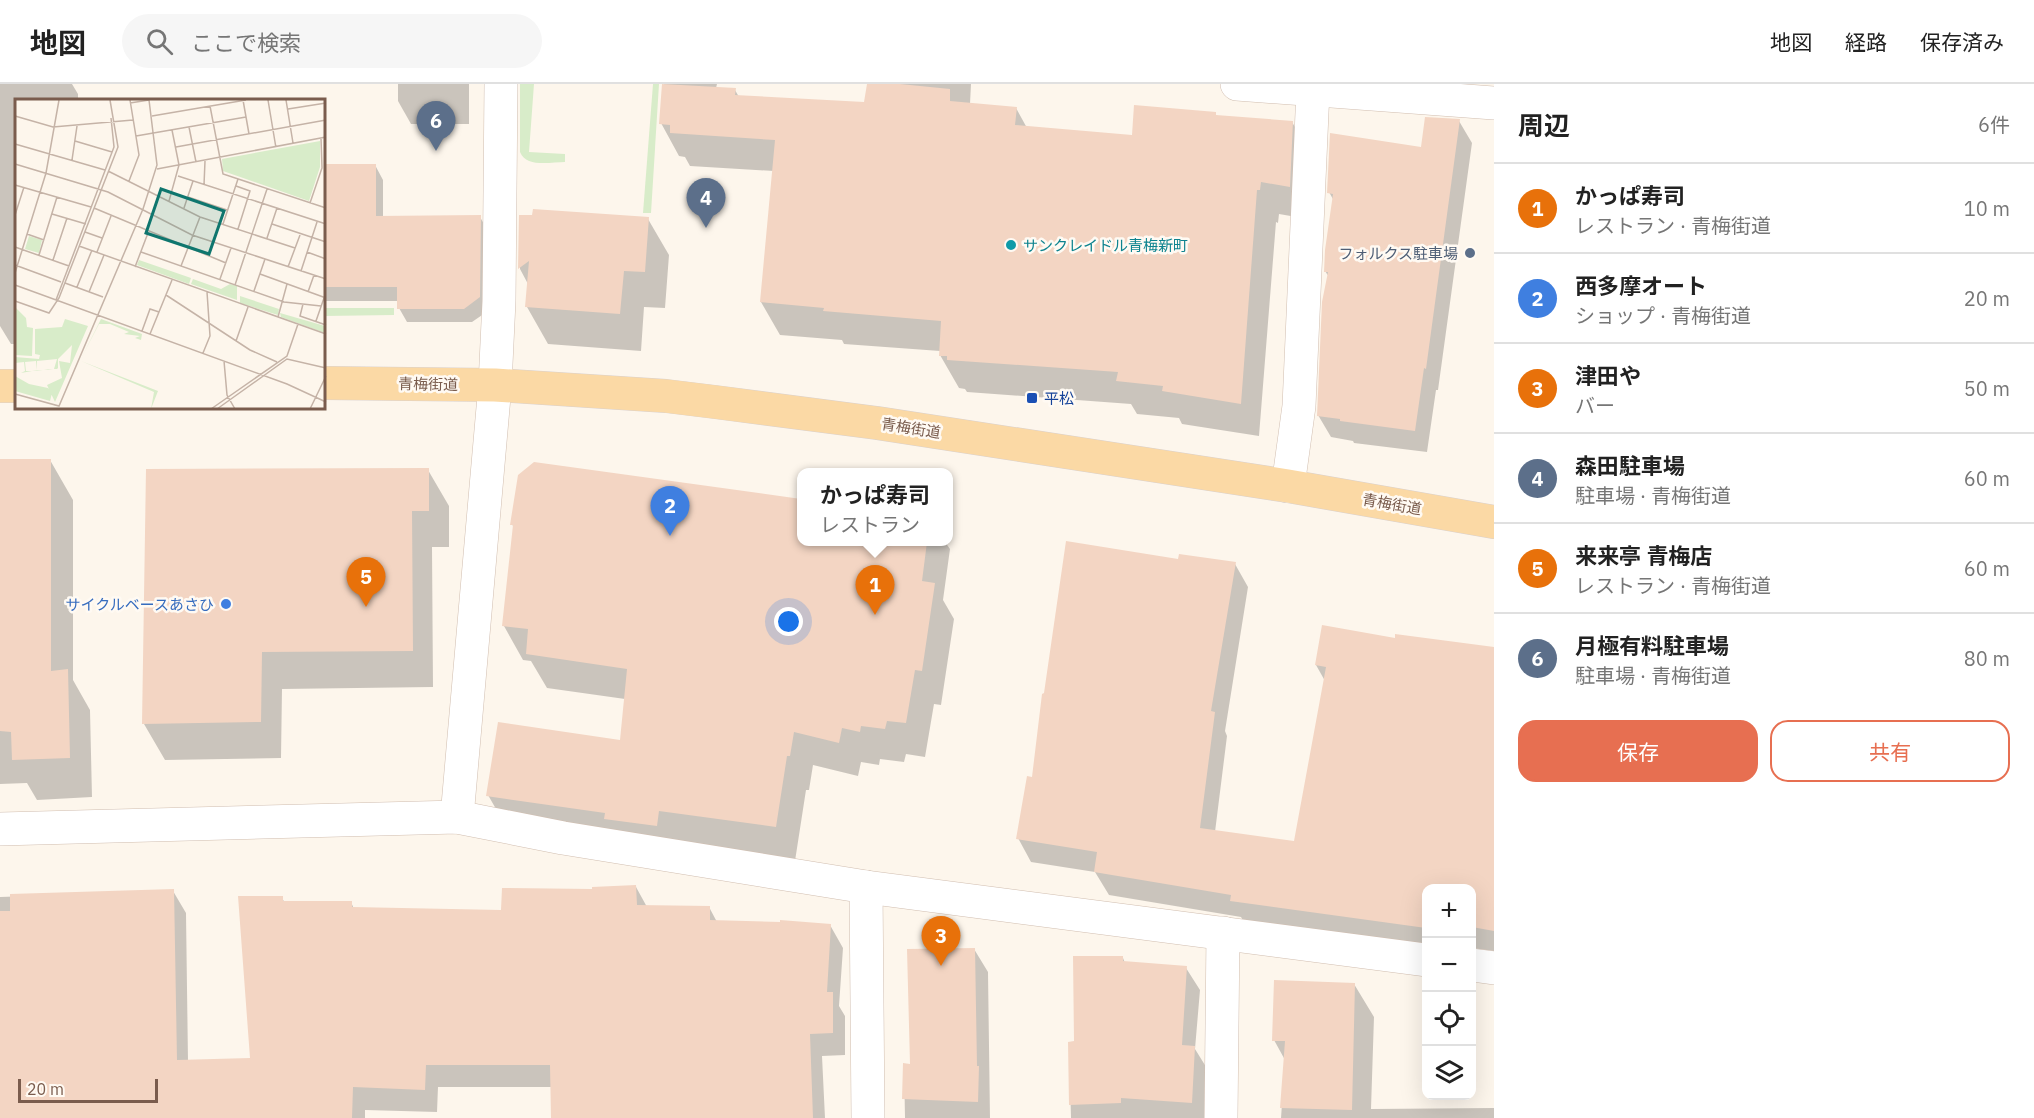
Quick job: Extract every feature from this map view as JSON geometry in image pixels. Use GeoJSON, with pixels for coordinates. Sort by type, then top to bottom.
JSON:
{"type":"FeatureCollection","features":[{"type":"Feature","properties":{"kind":"main road","name":"青梅街道"},"geometry":{"type":"LineString","coordinates":[[326,383],[495,385],[716,402],[877,423],[1288,486],[1494,522]]}},
{"type":"Feature","properties":{"kind":"street"},"geometry":{"type":"LineString","coordinates":[[457,818],[495,385],[499,302],[501,84]]}},
{"type":"Feature","properties":{"kind":"street"},"geometry":{"type":"LineString","coordinates":[[1237,84],[1313,90],[1456,92],[1494,103]]}},
{"type":"Feature","properties":{"kind":"street"},"geometry":{"type":"LineString","coordinates":[[1288,486],[1299,406],[1313,90]]}},
{"type":"Feature","properties":{"kind":"street"},"geometry":{"type":"LineString","coordinates":[[0,829],[457,818],[563,838],[866,887],[1422,959]]}},
{"type":"Feature","properties":{"kind":"street"},"geometry":{"type":"LineString","coordinates":[[866,887],[868,1118]]}},
{"type":"Feature","properties":{"kind":"street"},"geometry":{"type":"LineString","coordinates":[[1221,1118],[1223,933]]}},
{"type":"Feature","properties":{"kind":"street"},"geometry":{"type":"LineString","coordinates":[[1476,966],[1494,968]]}},
{"type":"Feature","properties":{"kind":"green space"},"geometry":{"type":"Polygon","coordinates":[[[520,84],[534,84],[529,152],[565,154],[565,162],[533,162],[523,157],[520,152],[520,84]]]}},
{"type":"Feature","properties":{"kind":"green space"},"geometry":{"type":"Polygon","coordinates":[[[653,84],[659,84],[651,213],[643,213],[653,84]]]}},
{"type":"Feature","properties":{"kind":"green space"},"geometry":{"type":"Polygon","coordinates":[[[326,308],[394,308],[394,315],[326,316],[326,308]]]}},
{"type":"Feature","properties":{"kind":"building"},"geometry":{"type":"Polygon","coordinates":[[[662,84],[736,88],[735,95],[864,102],[867,84],[900,84],[950,89],[950,101],[1017,107],[1015,125],[1132,135],[1134,105],[1293,121],[1290,187],[1261,182],[1260,190],[1257,190],[1241,404],[1162,391],[1163,386],[1116,381],[1118,372],[947,360],[947,356],[939,356],[941,321],[823,311],[824,308],[760,302],[775,140],[670,133],[670,125],[659,124],[662,84]]]}},
{"type":"Feature","properties":{"kind":"building"},"geometry":{"type":"Polygon","coordinates":[[[1425,117],[1460,119],[1426,369],[1424,368],[1415,431],[1317,416],[1322,302],[1328,272],[1324,272],[1325,250],[1333,194],[1327,193],[1330,133],[1421,147],[1425,117]]]}},
{"type":"Feature","properties":{"kind":"building"},"geometry":{"type":"Polygon","coordinates":[[[326,164],[376,164],[376,216],[481,215],[480,297],[464,309],[397,309],[397,287],[326,287],[326,164]]]}},
{"type":"Feature","properties":{"kind":"building"},"geometry":{"type":"Polygon","coordinates":[[[533,209],[649,217],[645,272],[624,271],[620,314],[525,307],[529,261],[518,269],[519,215],[532,215],[533,209]]]}},
{"type":"Feature","properties":{"kind":"building"},"geometry":{"type":"Polygon","coordinates":[[[0,459],[51,459],[51,671],[68,669],[70,758],[12,760],[11,732],[0,731],[0,459]]]}},
{"type":"Feature","properties":{"kind":"building"},"geometry":{"type":"Polygon","coordinates":[[[534,462],[797,498],[797,546],[926,546],[922,581],[935,583],[922,671],[915,670],[906,723],[887,721],[885,729],[861,726],[860,732],[842,728],[839,743],[794,732],[790,756],[787,756],[776,827],[659,811],[657,826],[604,819],[605,813],[486,796],[498,722],[620,740],[627,669],[526,654],[528,629],[502,626],[513,525],[510,525],[518,475],[534,462]]]}},
{"type":"Feature","properties":{"kind":"building"},"geometry":{"type":"Polygon","coordinates":[[[429,468],[429,511],[412,511],[413,651],[262,652],[261,722],[142,724],[146,469],[429,468]]]}},
{"type":"Feature","properties":{"kind":"building"},"geometry":{"type":"Polygon","coordinates":[[[1066,541],[1178,559],[1179,554],[1236,562],[1211,711],[1215,712],[1200,828],[1294,841],[1326,667],[1315,665],[1322,625],[1395,638],[1395,634],[1494,647],[1494,931],[1476,928],[1476,884],[1422,884],[1422,927],[1230,901],[1231,895],[1094,872],[1097,852],[1016,839],[1027,776],[1032,777],[1042,694],[1044,693],[1066,541]]]}},
{"type":"Feature","properties":{"kind":"building"},"geometry":{"type":"Polygon","coordinates":[[[636,885],[637,905],[710,906],[710,920],[780,922],[780,920],[831,924],[827,992],[833,992],[833,1033],[810,1034],[813,1118],[551,1118],[550,1065],[426,1065],[425,1090],[353,1087],[352,1118],[0,1118],[0,911],[10,911],[10,894],[174,889],[177,1060],[250,1058],[238,896],[283,896],[283,901],[352,901],[352,907],[501,910],[502,888],[592,889],[592,887],[636,885]]]}},
{"type":"Feature","properties":{"kind":"building"},"geometry":{"type":"Polygon","coordinates":[[[975,948],[978,1102],[902,1099],[903,1063],[910,1064],[907,949],[975,948]]]}},
{"type":"Feature","properties":{"kind":"building"},"geometry":{"type":"Polygon","coordinates":[[[1073,956],[1123,956],[1123,961],[1187,966],[1182,1045],[1195,1046],[1192,1103],[1121,1098],[1121,1103],[1069,1105],[1068,1042],[1074,1041],[1073,956]]]}},
{"type":"Feature","properties":{"kind":"building"},"geometry":{"type":"Polygon","coordinates":[[[1274,980],[1355,983],[1352,1110],[1280,1108],[1285,1041],[1272,1041],[1274,980]]]}},
{"type":"Feature","properties":{"kind":"place","name":"月極有料駐車場"},"geometry":{"type":"Point","coordinates":[436,151]}},
{"type":"Feature","properties":{"kind":"place","name":"森田駐車場"},"geometry":{"type":"Point","coordinates":[706,228]}},
{"type":"Feature","properties":{"kind":"place","name":"サンクレイドル青梅新町"},"geometry":{"type":"Point","coordinates":[1011,245]}},
{"type":"Feature","properties":{"kind":"place","name":"フォルクス駐車場"},"geometry":{"type":"Point","coordinates":[1470,253]}},
{"type":"Feature","properties":{"kind":"place","name":"平松"},"geometry":{"type":"Point","coordinates":[1032,398]}},
{"type":"Feature","properties":{"kind":"place","name":"西多摩オート"},"geometry":{"type":"Point","coordinates":[670,536]}},
{"type":"Feature","properties":{"kind":"place","name":"サイクルベースあさひ"},"geometry":{"type":"Point","coordinates":[226,604]}},
{"type":"Feature","properties":{"kind":"place","name":"来来亭 青梅店"},"geometry":{"type":"Point","coordinates":[366,607]}},
{"type":"Feature","properties":{"kind":"place","name":"かっぱ寿司"},"geometry":{"type":"Point","coordinates":[875,615]}},
{"type":"Feature","properties":{"kind":"place","name":"津田や"},"geometry":{"type":"Point","coordinates":[941,966]}}]}
